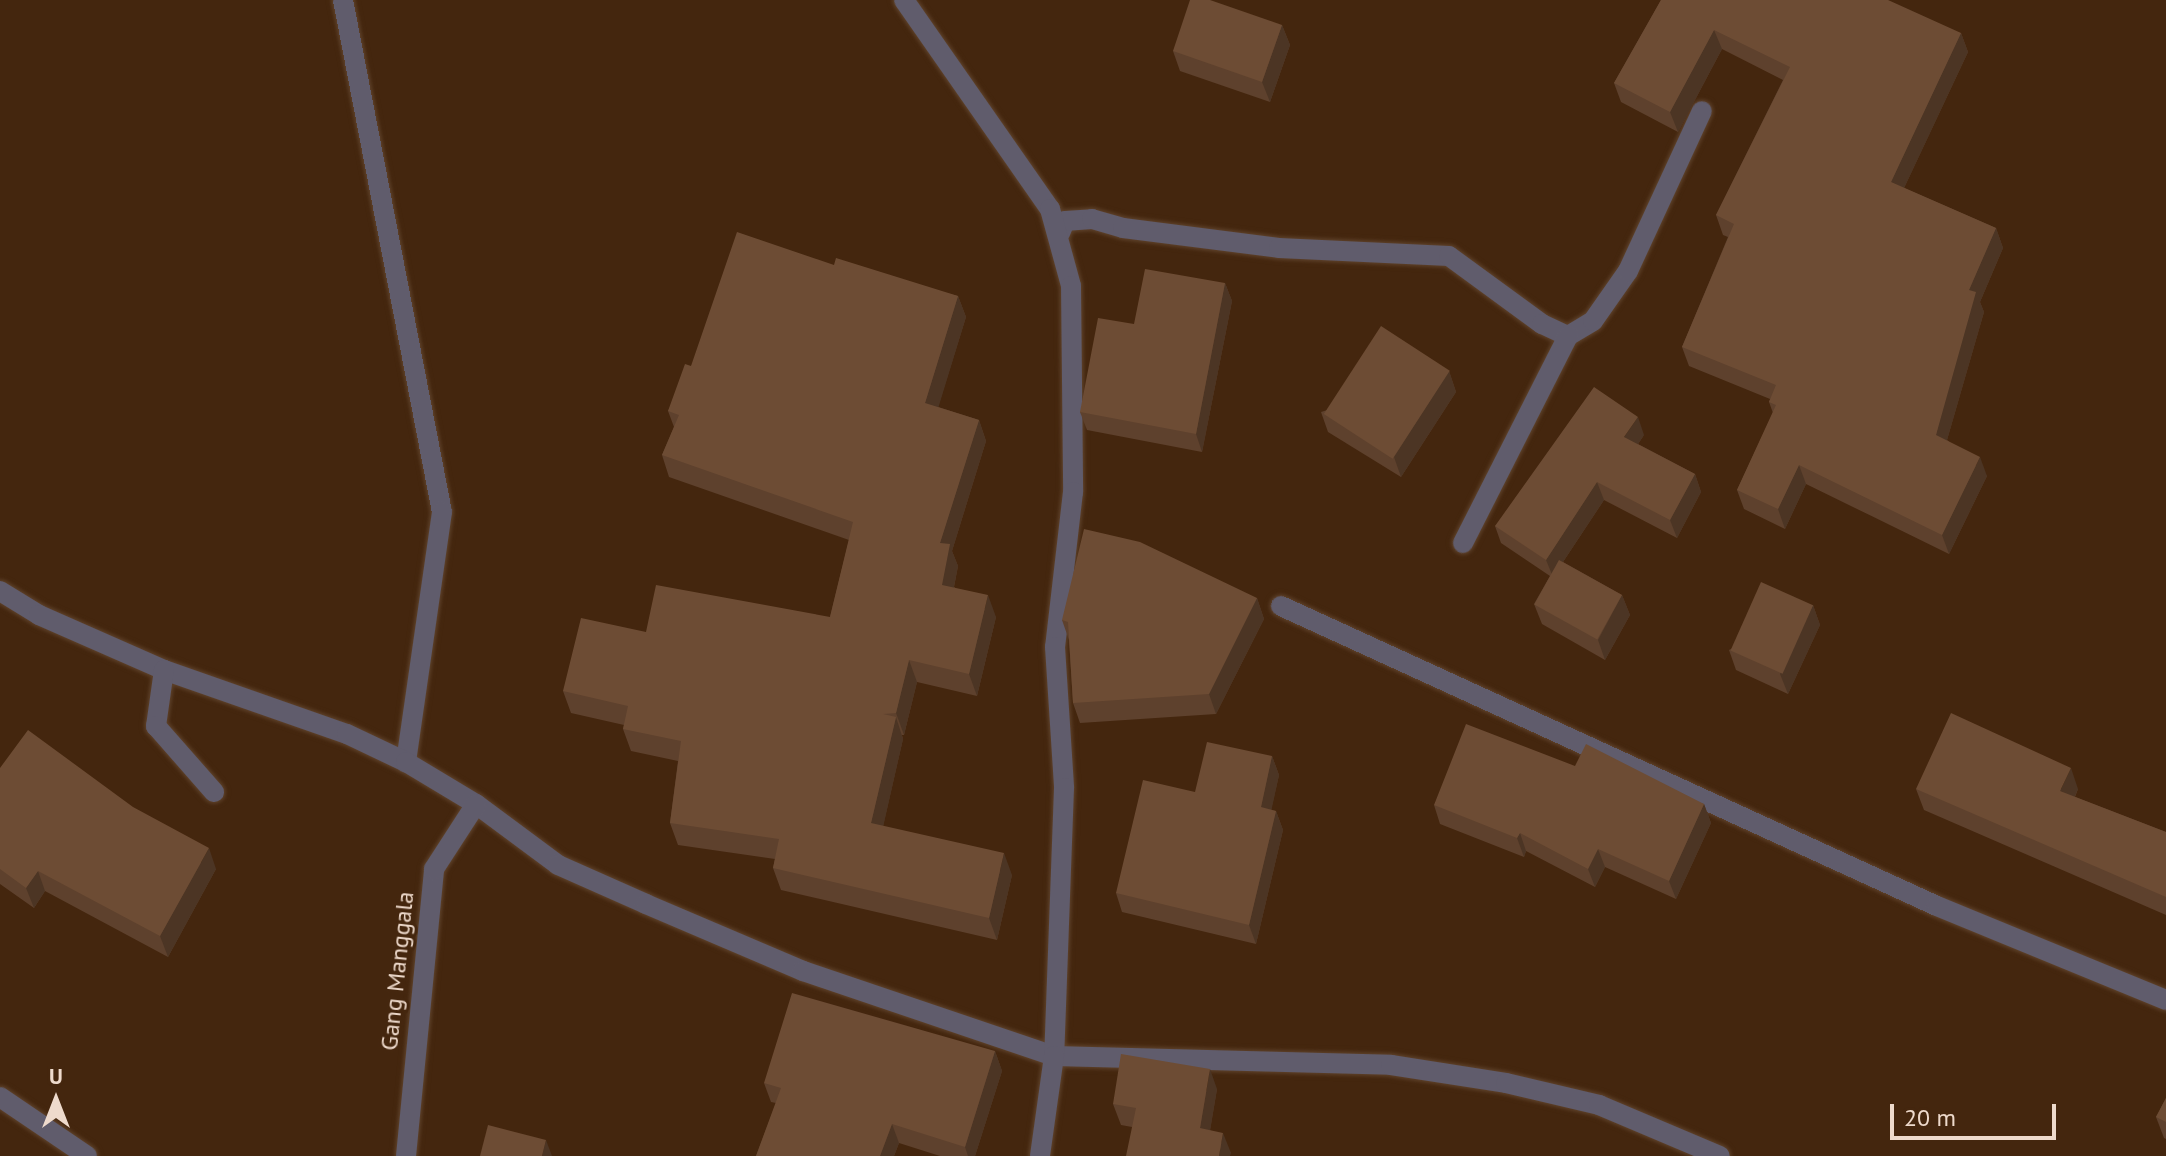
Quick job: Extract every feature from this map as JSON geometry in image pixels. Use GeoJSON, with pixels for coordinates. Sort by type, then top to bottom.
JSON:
{"type":"FeatureCollection","features":[{"type":"Feature","properties":{"kind":"street"},"geometry":{"type":"LineString","coordinates":[[343,0],[442,512],[406,762]]}},
{"type":"Feature","properties":{"kind":"street"},"geometry":{"type":"LineString","coordinates":[[904,0],[1028,174],[1060,233],[1071,286],[1073,492],[1055,647],[1064,788],[1054,1056],[1040,1156]]}},
{"type":"Feature","properties":{"kind":"street"},"geometry":{"type":"LineString","coordinates":[[1463,543],[1568,336],[1593,321],[1628,271],[1702,111]]}},
{"type":"Feature","properties":{"kind":"street"},"geometry":{"type":"LineString","coordinates":[[1060,233],[1065,221],[1092,219],[1123,228],[1279,248],[1449,256],[1542,324],[1568,336]]}},
{"type":"Feature","properties":{"kind":"street"},"geometry":{"type":"LineString","coordinates":[[0,591],[39,615],[164,670],[347,734],[406,762],[476,804],[558,865],[646,904],[803,971],[1054,1056],[1391,1065],[1506,1083],[1599,1105],[1720,1156]]}},
{"type":"Feature","properties":{"kind":"street"},"geometry":{"type":"LineString","coordinates":[[1281,606],[1937,906],[2166,1000]]}},
{"type":"Feature","properties":{"kind":"street"},"geometry":{"type":"LineString","coordinates":[[164,670],[156,726],[214,792]]}},
{"type":"Feature","properties":{"kind":"street","name":"Gang Manggala"},"geometry":{"type":"LineString","coordinates":[[406,1156],[434,869],[476,804]]}},
{"type":"Feature","properties":{"kind":"street"},"geometry":{"type":"LineString","coordinates":[[0,1097],[87,1156]]}},
{"type":"Feature","properties":{"kind":"building"},"geometry":{"type":"Polygon","coordinates":[[[1190,0],[1210,0],[1282,25],[1262,82],[1173,51],[1190,0]]]}},
{"type":"Feature","properties":{"kind":"building"},"geometry":{"type":"Polygon","coordinates":[[[1661,0],[1888,0],[1961,33],[1891,182],[1996,228],[1969,290],[1976,292],[1936,435],[1980,457],[1942,535],[1799,465],[1778,509],[1737,490],[1776,405],[1769,402],[1776,385],[1682,347],[1734,224],[1716,215],[1790,67],[1714,30],[1670,112],[1614,83],[1661,0]]]}},
{"type":"Feature","properties":{"kind":"building"},"geometry":{"type":"Polygon","coordinates":[[[737,232],[834,265],[836,258],[958,296],[925,403],[979,420],[940,543],[950,544],[942,585],[988,595],[969,674],[909,660],[896,713],[883,714],[896,717],[871,823],[1004,853],[989,918],[773,868],[779,839],[670,823],[681,741],[623,729],[628,706],[563,691],[581,618],[646,632],[656,585],[830,617],[853,522],[662,455],[679,415],[668,411],[685,364],[691,366],[737,232]]]}},
{"type":"Feature","properties":{"kind":"building"},"geometry":{"type":"Polygon","coordinates":[[[1145,269],[1225,283],[1196,434],[1080,412],[1098,318],[1134,324],[1145,269]]]}},
{"type":"Feature","properties":{"kind":"building"},"geometry":{"type":"Polygon","coordinates":[[[1381,326],[1450,371],[1393,459],[1324,414],[1381,326]]]}},
{"type":"Feature","properties":{"kind":"building"},"geometry":{"type":"Polygon","coordinates":[[[1594,387],[1638,417],[1624,437],[1695,474],[1670,520],[1597,482],[1546,560],[1495,526],[1594,387]]]}},
{"type":"Feature","properties":{"kind":"building"},"geometry":{"type":"Polygon","coordinates":[[[1084,529],[1140,542],[1257,598],[1209,694],[1073,703],[1068,622],[1062,620],[1084,529]]]}},
{"type":"Feature","properties":{"kind":"building"},"geometry":{"type":"Polygon","coordinates":[[[1559,560],[1622,595],[1597,640],[1534,605],[1559,560]]]}},
{"type":"Feature","properties":{"kind":"building"},"geometry":{"type":"Polygon","coordinates":[[[1761,582],[1813,605],[1783,674],[1730,651],[1761,582]]]}},
{"type":"Feature","properties":{"kind":"building"},"geometry":{"type":"Polygon","coordinates":[[[1951,713],[2071,768],[2060,791],[2166,832],[2166,897],[1916,789],[1951,713]]]}},
{"type":"Feature","properties":{"kind":"building"},"geometry":{"type":"Polygon","coordinates":[[[1466,724],[1575,766],[1586,744],[1704,804],[1669,881],[1598,849],[1588,869],[1520,833],[1517,838],[1434,805],[1466,724]]]}},
{"type":"Feature","properties":{"kind":"building"},"geometry":{"type":"Polygon","coordinates":[[[28,730],[133,807],[209,848],[160,936],[38,871],[26,888],[0,869],[0,768],[28,730]]]}},
{"type":"Feature","properties":{"kind":"building"},"geometry":{"type":"Polygon","coordinates":[[[1207,742],[1272,756],[1261,807],[1276,811],[1249,925],[1116,893],[1143,780],[1195,792],[1207,742]]]}},
{"type":"Feature","properties":{"kind":"building"},"geometry":{"type":"Polygon","coordinates":[[[792,993],[995,1051],[965,1147],[892,1124],[880,1156],[756,1156],[781,1088],[764,1083],[792,993]]]}},
{"type":"Feature","properties":{"kind":"building"},"geometry":{"type":"Polygon","coordinates":[[[1121,1054],[1210,1069],[1200,1128],[1223,1133],[1219,1156],[1126,1156],[1136,1108],[1113,1104],[1121,1054]]]}},
{"type":"Feature","properties":{"kind":"building"},"geometry":{"type":"Polygon","coordinates":[[[2166,1098],[2166,1122],[2156,1117],[2166,1098]]]}},
{"type":"Feature","properties":{"kind":"building"},"geometry":{"type":"Polygon","coordinates":[[[488,1125],[546,1140],[542,1156],[480,1156],[488,1125]]]}}]}
